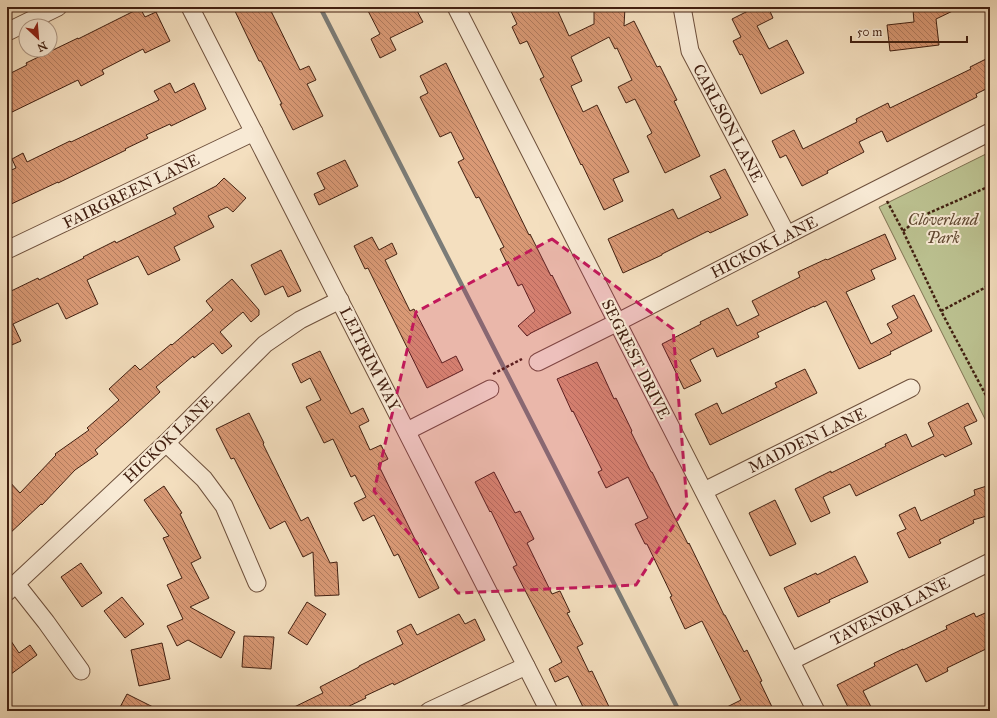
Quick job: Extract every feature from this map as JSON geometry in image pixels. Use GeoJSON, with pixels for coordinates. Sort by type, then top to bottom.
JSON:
{"type":"FeatureCollection","features":[{"type":"Feature","properties":{"kind":"street"},"geometry":{"type":"LineString","coordinates":[[7,32],[58,7]]}},
{"type":"Feature","properties":{"kind":"street","name":"LEITRIM WAY"},"geometry":{"type":"LineString","coordinates":[[190,7],[549,711]]}},
{"type":"Feature","properties":{"kind":"street","name":"SEGREST DRIVE"},"geometry":{"type":"LineString","coordinates":[[456,7],[816,711]]}},
{"type":"Feature","properties":{"kind":"street","name":"CARLSON LANE"},"geometry":{"type":"LineString","coordinates":[[682,7],[690,51],[787,234]]}},
{"type":"Feature","properties":{"kind":"street","name":"FAIRGREEN LANE"},"geometry":{"type":"LineString","coordinates":[[7,250],[254,132]]}},
{"type":"Feature","properties":{"kind":"street","name":"HICKOK LANE"},"geometry":{"type":"LineString","coordinates":[[530,361],[618,322],[787,234],[990,132]]}},
{"type":"Feature","properties":{"kind":"street","name":"HICKOK LANE"},"geometry":{"type":"LineString","coordinates":[[11,588],[166,442],[265,344],[300,320],[340,300]]}},
{"type":"Feature","properties":{"kind":"street","name":"MADDEN LANE"},"geometry":{"type":"LineString","coordinates":[[704,491],[911,388]]}},
{"type":"Feature","properties":{"kind":"street"},"geometry":{"type":"LineString","coordinates":[[406,431],[490,389]]}},
{"type":"Feature","properties":{"kind":"street"},"geometry":{"type":"LineString","coordinates":[[166,442],[204,479],[224,506],[257,583]]}},
{"type":"Feature","properties":{"kind":"street","name":"TAVENOR LANE"},"geometry":{"type":"LineString","coordinates":[[791,661],[990,562]]}},
{"type":"Feature","properties":{"kind":"street"},"geometry":{"type":"LineString","coordinates":[[11,588],[46,622],[81,671]]}},
{"type":"Feature","properties":{"kind":"street"},"geometry":{"type":"LineString","coordinates":[[430,711],[526,666]]}},
{"type":"Feature","properties":{"kind":"path"},"geometry":{"type":"LineString","coordinates":[[903,231],[929,213],[990,186]]}},
{"type":"Feature","properties":{"kind":"path"},"geometry":{"type":"LineString","coordinates":[[880,188],[903,231],[941,311],[990,404]]}},
{"type":"Feature","properties":{"kind":"path"},"geometry":{"type":"LineString","coordinates":[[941,311],[990,286]]}},
{"type":"Feature","properties":{"kind":"path"},"geometry":{"type":"LineString","coordinates":[[496,372],[530,361]]}},
{"type":"Feature","properties":{"kind":"highlighted area"},"geometry":{"type":"Polygon","coordinates":[[[552,239],[673,329],[687,504],[636,585],[458,593],[374,491],[416,312],[552,239]]]}},
{"type":"Feature","properties":{"kind":"green space","name":"Cloverland Park"},"geometry":{"type":"Polygon","coordinates":[[[990,152],[990,429],[879,207],[990,152]]]}},
{"type":"Feature","properties":{"kind":"building"},"geometry":{"type":"Polygon","coordinates":[[[233,7],[269,7],[300,70],[309,66],[316,80],[307,84],[323,116],[293,130],[280,104],[282,104],[233,7]]]}},
{"type":"Feature","properties":{"kind":"building"},"geometry":{"type":"Polygon","coordinates":[[[366,7],[415,7],[423,22],[390,38],[396,50],[380,58],[371,39],[380,34],[366,7]]]}},
{"type":"Feature","properties":{"kind":"building"},"geometry":{"type":"Polygon","coordinates":[[[509,7],[556,7],[569,36],[594,24],[594,7],[625,7],[624,26],[634,21],[657,67],[660,66],[677,100],[674,101],[700,156],[665,173],[647,136],[652,133],[635,99],[626,103],[618,87],[632,80],[617,48],[615,49],[609,37],[571,57],[582,81],[571,86],[583,112],[597,105],[629,172],[613,179],[623,201],[604,210],[540,79],[544,77],[527,41],[520,44],[512,27],[517,24],[509,7]]]}},
{"type":"Feature","properties":{"kind":"building"},"geometry":{"type":"Polygon","coordinates":[[[756,7],[768,7],[773,18],[757,26],[769,49],[787,40],[804,73],[761,94],[742,54],[740,55],[733,41],[741,37],[732,19],[756,7]]]}},
{"type":"Feature","properties":{"kind":"building"},"geometry":{"type":"Polygon","coordinates":[[[940,7],[961,7],[936,19],[939,45],[890,51],[887,25],[914,22],[913,10],[940,7]]]}},
{"type":"Feature","properties":{"kind":"building"},"geometry":{"type":"Polygon","coordinates":[[[140,8],[145,17],[156,12],[170,41],[145,53],[143,49],[102,70],[104,74],[81,86],[78,80],[10,113],[7,106],[7,75],[27,65],[26,63],[36,58],[58,58],[58,48],[140,8]]]}},
{"type":"Feature","properties":{"kind":"building"},"geometry":{"type":"Polygon","coordinates":[[[990,57],[990,87],[976,94],[977,97],[887,142],[882,131],[859,142],[864,152],[802,186],[786,155],[780,158],[772,141],[794,130],[803,149],[857,122],[856,119],[888,103],[890,108],[971,69],[970,67],[990,57]]]}},
{"type":"Feature","properties":{"kind":"building"},"geometry":{"type":"Polygon","coordinates":[[[446,63],[529,235],[530,234],[571,313],[527,336],[518,326],[535,311],[522,284],[518,286],[500,249],[504,247],[479,197],[476,198],[458,162],[464,159],[451,132],[440,137],[420,97],[428,93],[420,76],[446,63]]]}},
{"type":"Feature","properties":{"kind":"building"},"geometry":{"type":"Polygon","coordinates":[[[170,83],[175,93],[194,83],[206,109],[171,126],[170,124],[146,135],[148,138],[125,149],[126,150],[7,206],[7,172],[16,168],[12,159],[23,153],[27,162],[159,100],[154,91],[170,83]]]}},
{"type":"Feature","properties":{"kind":"building"},"geometry":{"type":"Polygon","coordinates":[[[345,160],[358,186],[319,205],[314,194],[325,189],[317,173],[345,160]]]}},
{"type":"Feature","properties":{"kind":"building"},"geometry":{"type":"Polygon","coordinates":[[[725,169],[748,215],[710,233],[708,231],[623,273],[608,239],[673,209],[678,219],[721,198],[710,176],[725,169]]]}},
{"type":"Feature","properties":{"kind":"building"},"geometry":{"type":"Polygon","coordinates":[[[224,178],[246,198],[233,212],[227,207],[208,216],[214,227],[174,247],[180,260],[148,275],[138,256],[87,280],[98,304],[66,319],[58,303],[13,324],[21,341],[7,347],[7,293],[38,278],[39,280],[115,241],[116,243],[176,214],[173,208],[216,186],[224,178]]]}},
{"type":"Feature","properties":{"kind":"building"},"geometry":{"type":"Polygon","coordinates":[[[885,234],[896,259],[871,270],[875,279],[846,292],[871,344],[892,333],[887,324],[898,318],[892,306],[914,295],[932,331],[890,352],[891,354],[859,369],[826,301],[757,333],[759,337],[717,357],[713,348],[690,360],[701,381],[684,389],[662,344],[728,308],[737,326],[759,315],[752,301],[800,277],[798,272],[885,234]]]}},
{"type":"Feature","properties":{"kind":"building"},"geometry":{"type":"Polygon","coordinates":[[[372,237],[379,250],[392,243],[397,254],[385,260],[410,311],[414,309],[442,363],[456,356],[463,370],[427,388],[368,268],[365,269],[354,246],[372,237]]]}},
{"type":"Feature","properties":{"kind":"building"},"geometry":{"type":"Polygon","coordinates":[[[281,250],[301,291],[288,297],[283,286],[265,295],[251,265],[281,250]]]}},
{"type":"Feature","properties":{"kind":"building"},"geometry":{"type":"Polygon","coordinates":[[[232,279],[259,310],[259,315],[251,322],[243,312],[220,332],[232,346],[222,354],[213,343],[194,358],[193,356],[156,387],[160,392],[95,450],[98,454],[75,470],[42,505],[41,504],[7,536],[7,479],[20,493],[56,455],[55,454],[89,430],[87,428],[119,400],[109,389],[135,365],[140,370],[213,310],[206,301],[232,279]]]}},
{"type":"Feature","properties":{"kind":"building"},"geometry":{"type":"Polygon","coordinates":[[[320,351],[351,414],[363,408],[369,421],[359,426],[370,450],[381,445],[388,459],[378,464],[439,588],[419,598],[398,554],[394,556],[374,515],[363,521],[354,503],[366,497],[355,475],[351,477],[333,439],[324,443],[306,407],[321,400],[310,378],[301,383],[292,364],[320,351]]]}},
{"type":"Feature","properties":{"kind":"building"},"geometry":{"type":"Polygon","coordinates":[[[597,362],[614,399],[616,398],[632,431],[631,432],[688,544],[689,543],[724,615],[744,652],[747,650],[774,711],[719,711],[741,700],[702,621],[685,629],[670,597],[672,596],[647,544],[645,544],[635,524],[648,518],[628,477],[606,488],[598,472],[602,470],[557,379],[597,362]]]}},
{"type":"Feature","properties":{"kind":"building"},"geometry":{"type":"Polygon","coordinates":[[[805,369],[817,393],[710,445],[695,414],[717,403],[722,414],[777,387],[775,383],[805,369]]]}},
{"type":"Feature","properties":{"kind":"building"},"geometry":{"type":"Polygon","coordinates":[[[968,403],[977,421],[964,427],[972,444],[945,457],[943,454],[856,496],[850,484],[823,497],[830,513],[811,522],[795,489],[886,446],[885,444],[906,434],[912,447],[934,436],[928,423],[968,403]]]}},
{"type":"Feature","properties":{"kind":"building"},"geometry":{"type":"Polygon","coordinates":[[[249,413],[301,521],[308,517],[330,563],[337,562],[339,595],[315,596],[313,552],[303,557],[285,521],[270,529],[234,458],[231,459],[216,429],[249,413]]]}},
{"type":"Feature","properties":{"kind":"building"},"geometry":{"type":"Polygon","coordinates":[[[494,472],[515,513],[520,511],[534,539],[527,543],[552,594],[560,591],[570,612],[567,613],[583,644],[577,647],[589,672],[592,671],[611,711],[585,711],[568,676],[555,682],[549,669],[562,662],[513,567],[517,565],[475,482],[494,472]]]}},
{"type":"Feature","properties":{"kind":"building"},"geometry":{"type":"Polygon","coordinates":[[[990,485],[990,515],[973,520],[974,523],[939,540],[941,543],[909,558],[897,533],[906,529],[899,515],[915,507],[921,521],[975,495],[974,490],[990,485]]]}},
{"type":"Feature","properties":{"kind":"building"},"geometry":{"type":"Polygon","coordinates":[[[164,486],[182,513],[180,514],[201,558],[191,563],[209,598],[190,607],[235,632],[221,658],[188,640],[177,646],[167,626],[183,619],[167,585],[182,578],[163,538],[169,536],[144,500],[164,486]]]}},
{"type":"Feature","properties":{"kind":"building"},"geometry":{"type":"Polygon","coordinates":[[[775,500],[796,544],[770,556],[749,513],[775,500]]]}},
{"type":"Feature","properties":{"kind":"building"},"geometry":{"type":"Polygon","coordinates":[[[855,556],[868,582],[829,600],[830,602],[798,617],[784,588],[816,573],[817,575],[855,556]]]}},
{"type":"Feature","properties":{"kind":"building"},"geometry":{"type":"Polygon","coordinates":[[[81,563],[102,593],[82,607],[61,577],[81,563]]]}},
{"type":"Feature","properties":{"kind":"building"},"geometry":{"type":"Polygon","coordinates":[[[122,597],[144,624],[125,638],[104,611],[122,597]]]}},
{"type":"Feature","properties":{"kind":"building"},"geometry":{"type":"Polygon","coordinates":[[[307,602],[326,614],[307,645],[288,633],[307,602]]]}},
{"type":"Feature","properties":{"kind":"building"},"geometry":{"type":"Polygon","coordinates":[[[990,611],[990,647],[947,668],[948,671],[926,682],[917,664],[863,691],[873,711],[850,711],[837,685],[875,666],[874,663],[947,629],[946,626],[974,613],[976,617],[990,611]]]}},
{"type":"Feature","properties":{"kind":"building"},"geometry":{"type":"Polygon","coordinates":[[[459,614],[465,624],[475,619],[485,640],[394,685],[393,683],[365,696],[366,698],[339,711],[286,711],[323,693],[320,687],[403,644],[397,631],[411,624],[417,635],[459,614]]]}},
{"type":"Feature","properties":{"kind":"building"},"geometry":{"type":"Polygon","coordinates":[[[7,635],[19,653],[30,645],[37,655],[7,677],[7,635]]]}},
{"type":"Feature","properties":{"kind":"building"},"geometry":{"type":"Polygon","coordinates":[[[244,636],[274,637],[271,669],[242,667],[244,636]]]}},
{"type":"Feature","properties":{"kind":"building"},"geometry":{"type":"Polygon","coordinates":[[[162,643],[170,679],[139,686],[131,650],[162,643]]]}},
{"type":"Feature","properties":{"kind":"building"},"geometry":{"type":"Polygon","coordinates":[[[127,694],[161,711],[118,711],[127,694]]]}},
{"type":"Feature","properties":{"kind":"waterway"},"geometry":{"type":"LineString","coordinates":[[320,7],[679,711]]}}]}
